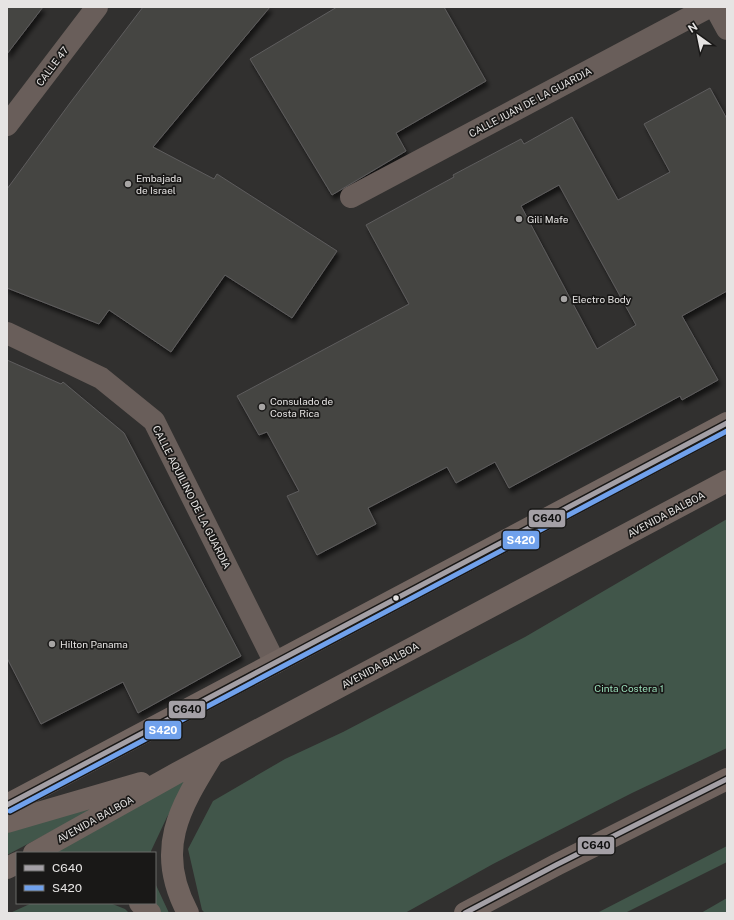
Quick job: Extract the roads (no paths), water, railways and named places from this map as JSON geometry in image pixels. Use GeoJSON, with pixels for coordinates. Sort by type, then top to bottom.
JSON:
{"type":"FeatureCollection","features":[{"type":"Feature","properties":{"kind":"highway","name":"AVENIDA BALBOA"},"geometry":{"type":"LineString","coordinates":[[36,852],[212,754],[727,481]]}},
{"type":"Feature","properties":{"kind":"highway"},"geometry":{"type":"LineString","coordinates":[[188,913],[178,892],[173,875],[171,861],[172,844],[174,832],[189,792],[212,754]]}},
{"type":"Feature","properties":{"kind":"highway"},"geometry":{"type":"LineString","coordinates":[[7,822],[177,773]]}},
{"type":"Feature","properties":{"kind":"highway"},"geometry":{"type":"LineString","coordinates":[[465,913],[556,865],[727,779]]}},
{"type":"Feature","properties":{"kind":"highway"},"geometry":{"type":"LineString","coordinates":[[7,868],[16,864]]}},
{"type":"Feature","properties":{"kind":"highway"},"geometry":{"type":"LineString","coordinates":[[141,904],[150,913]]}},
{"type":"Feature","properties":{"kind":"main road"},"geometry":{"type":"LineString","coordinates":[[7,805],[727,423]]}},
{"type":"Feature","properties":{"kind":"street","name":"CALLE 47"},"geometry":{"type":"LineString","coordinates":[[7,125],[97,7]]}},
{"type":"Feature","properties":{"kind":"street","name":"CALLE JUAN DE LA GUARDIA"},"geometry":{"type":"LineString","coordinates":[[351,197],[709,7]]}},
{"type":"Feature","properties":{"kind":"street"},"geometry":{"type":"LineString","coordinates":[[715,7],[727,29]]}},
{"type":"Feature","properties":{"kind":"street","name":"CALLE AQUILINO DE LA GUARDIA"},"geometry":{"type":"LineString","coordinates":[[7,333],[101,378],[154,421],[275,663]]}},
{"type":"Feature","properties":{"kind":"place","name":"Embajada de Israel"},"geometry":{"type":"Point","coordinates":[128,184]}},
{"type":"Feature","properties":{"kind":"place","name":"Gili Mafe"},"geometry":{"type":"Point","coordinates":[519,219]}},
{"type":"Feature","properties":{"kind":"place","name":"Electro Body"},"geometry":{"type":"Point","coordinates":[564,299]}},
{"type":"Feature","properties":{"kind":"place","name":"Consulado de Costa Rica"},"geometry":{"type":"Point","coordinates":[262,407]}},
{"type":"Feature","properties":{"kind":"place","name":"Hilton Panama"},"geometry":{"type":"Point","coordinates":[52,644]}},
{"type":"Feature","properties":{"kind":"park label","name":"Cinta Costera 1"},"geometry":{"type":"Point","coordinates":[629,688]}}]}
